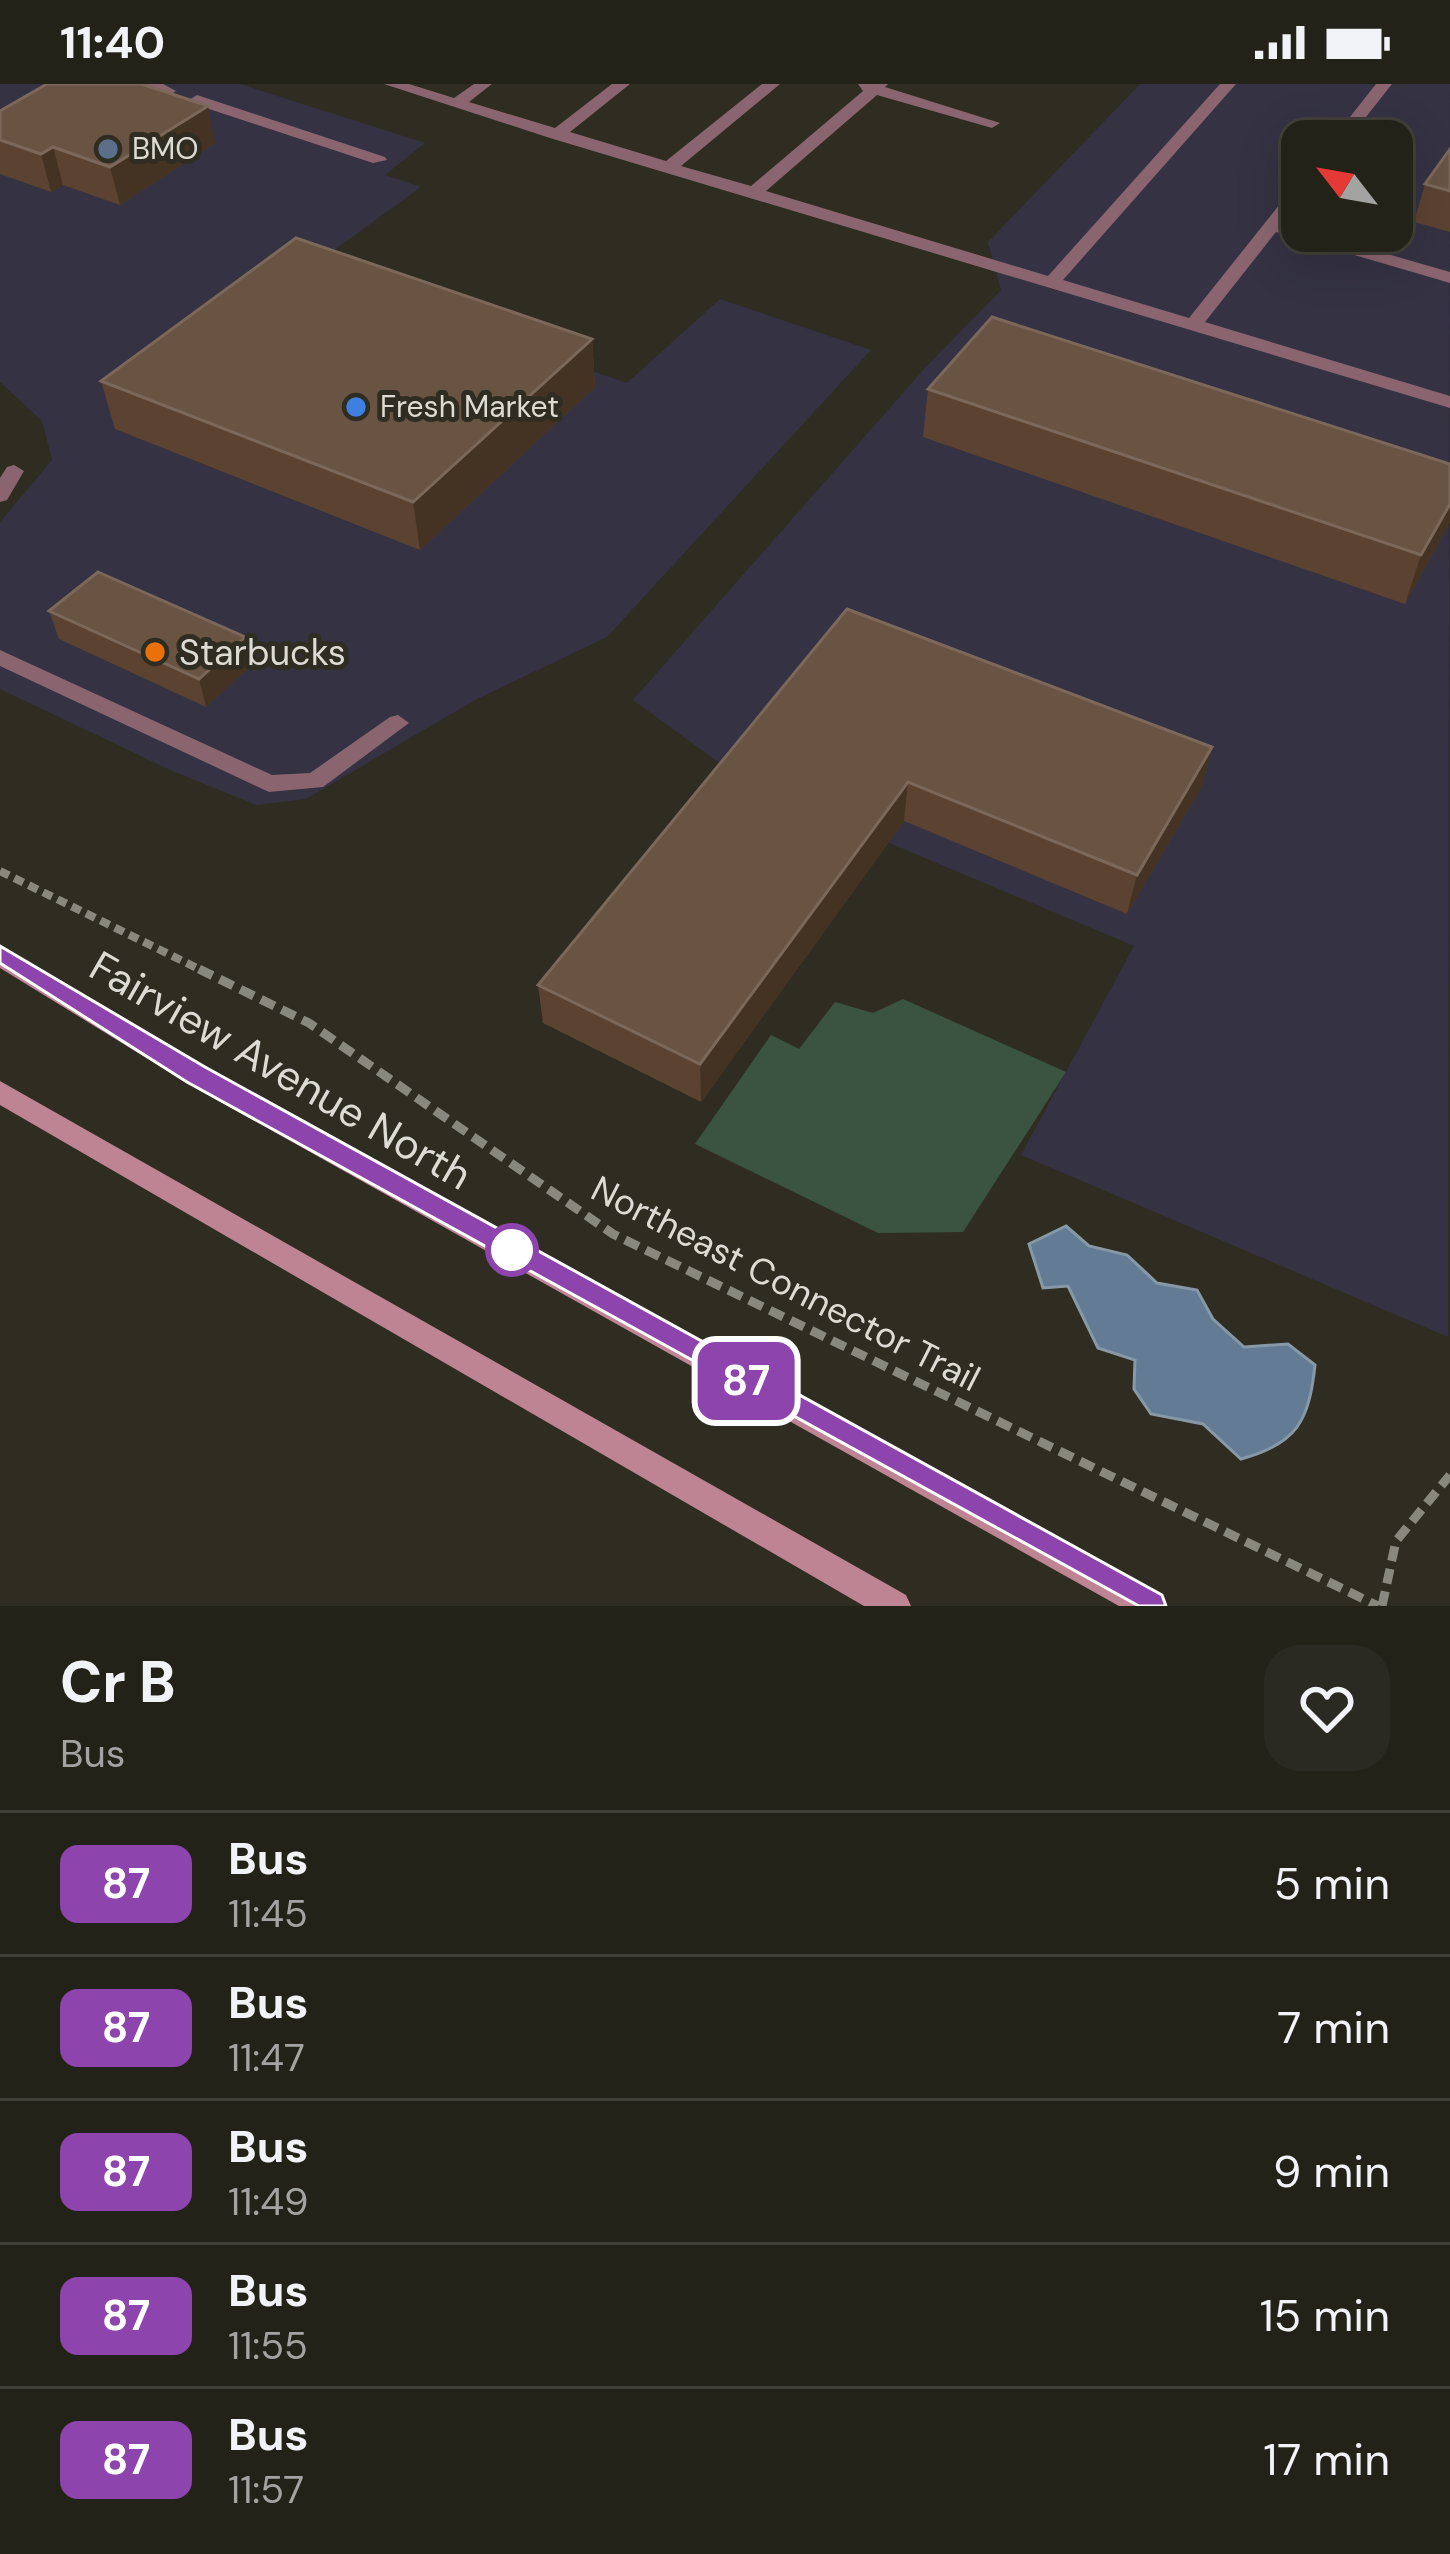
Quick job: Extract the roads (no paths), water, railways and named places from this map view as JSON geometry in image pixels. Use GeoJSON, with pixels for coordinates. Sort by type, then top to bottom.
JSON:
{"type":"FeatureCollection","features":[{"type":"Feature","properties":{"kind":"street","name":"Fairview Avenue North"},"geometry":{"type":"LineString","coordinates":[[0,956],[196,1075],[1151,1606]]}},
{"type":"Feature","properties":{"kind":"street"},"geometry":{"type":"LineString","coordinates":[[0,1091],[895,1606]]}},
{"type":"Feature","properties":{"kind":"lane"},"geometry":{"type":"LineString","coordinates":[[148,84],[168,91]]}},
{"type":"Feature","properties":{"kind":"lane"},"geometry":{"type":"LineString","coordinates":[[392,84],[1450,402]]}},
{"type":"Feature","properties":{"kind":"lane"},"geometry":{"type":"LineString","coordinates":[[456,104],[484,84]]}},
{"type":"Feature","properties":{"kind":"lane"},"geometry":{"type":"LineString","coordinates":[[556,135],[622,84]]}},
{"type":"Feature","properties":{"kind":"lane"},"geometry":{"type":"LineString","coordinates":[[668,168],[772,84]]}},
{"type":"Feature","properties":{"kind":"lane"},"geometry":{"type":"LineString","coordinates":[[1052,282],[1228,84]]}},
{"type":"Feature","properties":{"kind":"lane"},"geometry":{"type":"LineString","coordinates":[[1356,120],[1384,84]]}},
{"type":"Feature","properties":{"kind":"lane"},"geometry":{"type":"LineString","coordinates":[[752,194],[870,86],[992,123]]}},
{"type":"Feature","properties":{"kind":"lane"},"geometry":{"type":"LineString","coordinates":[[197,100],[379,160]]}},
{"type":"Feature","properties":{"kind":"lane"},"geometry":{"type":"LineString","coordinates":[[1193,324],[1281,215]]}},
{"type":"Feature","properties":{"kind":"lane"},"geometry":{"type":"LineString","coordinates":[[1272,226],[1450,278]]}},
{"type":"Feature","properties":{"kind":"lane"},"geometry":{"type":"LineString","coordinates":[[0,496],[14,471]]}},
{"type":"Feature","properties":{"kind":"lane"},"geometry":{"type":"LineString","coordinates":[[0,657],[269,784],[315,781],[398,722]]}},
{"type":"Feature","properties":{"kind":"water"},"geometry":{"type":"Polygon","coordinates":[[[1066,1226],[1089,1246],[1127,1255],[1157,1283],[1197,1290],[1213,1319],[1244,1347],[1288,1344],[1315,1365],[1309,1401],[1297,1427],[1275,1446],[1241,1459],[1203,1424],[1151,1414],[1134,1389],[1135,1360],[1098,1348],[1068,1286],[1043,1288],[1029,1244],[1066,1226]]]}},
{"type":"Feature","properties":{"kind":"place","name":"BMO"},"geometry":{"type":"Point","coordinates":[108,149]}},
{"type":"Feature","properties":{"kind":"place","name":"Fresh Market"},"geometry":{"type":"Point","coordinates":[356,407]}},
{"type":"Feature","properties":{"kind":"place","name":"Starbucks"},"geometry":{"type":"Point","coordinates":[155,652]}}]}
